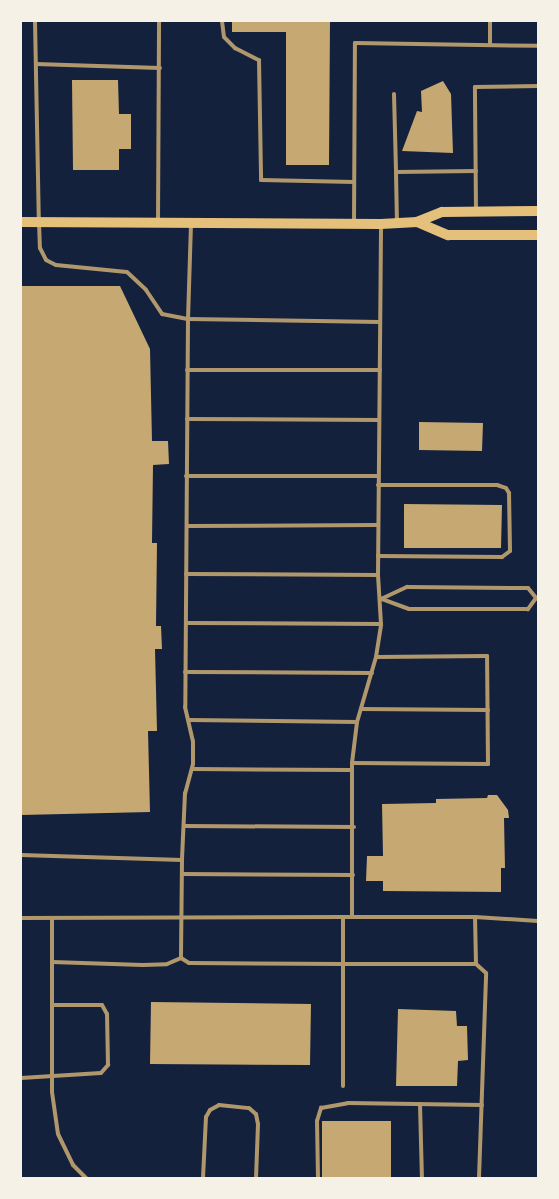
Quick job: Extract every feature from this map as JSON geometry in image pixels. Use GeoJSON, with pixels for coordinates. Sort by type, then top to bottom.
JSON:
{"type":"FeatureCollection","features":[{"type":"Feature","properties":{"kind":"main road"},"geometry":{"type":"LineString","coordinates":[[21,222],[381,224],[417,222],[442,212],[538,211]]}},
{"type":"Feature","properties":{"kind":"main road"},"geometry":{"type":"LineString","coordinates":[[417,222],[448,235],[538,235]]}},
{"type":"Feature","properties":{"kind":"lane"},"geometry":{"type":"LineString","coordinates":[[36,21],[40,248],[46,260],[56,265],[127,272],[146,290],[162,314],[188,320],[380,322]]}},
{"type":"Feature","properties":{"kind":"lane"},"geometry":{"type":"LineString","coordinates":[[158,222],[160,21]]}},
{"type":"Feature","properties":{"kind":"lane"},"geometry":{"type":"LineString","coordinates":[[222,21],[224,37],[235,48],[259,60],[261,180],[354,182]]}},
{"type":"Feature","properties":{"kind":"lane"},"geometry":{"type":"LineString","coordinates":[[490,21],[490,45]]}},
{"type":"Feature","properties":{"kind":"lane"},"geometry":{"type":"LineString","coordinates":[[354,224],[356,43],[538,46]]}},
{"type":"Feature","properties":{"kind":"lane"},"geometry":{"type":"LineString","coordinates":[[36,64],[160,68]]}},
{"type":"Feature","properties":{"kind":"lane"},"geometry":{"type":"LineString","coordinates":[[476,212],[475,87],[538,86]]}},
{"type":"Feature","properties":{"kind":"lane"},"geometry":{"type":"LineString","coordinates":[[394,94],[398,223]]}},
{"type":"Feature","properties":{"kind":"lane"},"geometry":{"type":"LineString","coordinates":[[396,172],[476,171]]}},
{"type":"Feature","properties":{"kind":"lane"},"geometry":{"type":"LineString","coordinates":[[181,958],[185,793],[192,769],[189,720],[185,706],[186,419],[191,223]]}},
{"type":"Feature","properties":{"kind":"lane"},"geometry":{"type":"LineString","coordinates":[[352,917],[354,827],[351,770],[357,722],[376,657],[381,624],[378,574],[378,476],[381,224]]}},
{"type":"Feature","properties":{"kind":"lane"},"geometry":{"type":"LineString","coordinates":[[187,370],[380,370]]}},
{"type":"Feature","properties":{"kind":"lane"},"geometry":{"type":"LineString","coordinates":[[186,419],[379,420]]}},
{"type":"Feature","properties":{"kind":"lane"},"geometry":{"type":"LineString","coordinates":[[186,476],[378,476]]}},
{"type":"Feature","properties":{"kind":"lane"},"geometry":{"type":"LineString","coordinates":[[378,485],[497,484],[506,488],[509,493],[510,551],[502,557],[378,556]]}},
{"type":"Feature","properties":{"kind":"lane"},"geometry":{"type":"LineString","coordinates":[[186,526],[378,525]]}},
{"type":"Feature","properties":{"kind":"lane"},"geometry":{"type":"LineString","coordinates":[[186,574],[378,574]]}},
{"type":"Feature","properties":{"kind":"lane"},"geometry":{"type":"LineString","coordinates":[[407,587],[528,588],[537,598],[528,609],[408,609],[381,599],[407,587]]}},
{"type":"Feature","properties":{"kind":"lane"},"geometry":{"type":"LineString","coordinates":[[186,622],[381,624]]}},
{"type":"Feature","properties":{"kind":"lane"},"geometry":{"type":"LineString","coordinates":[[352,764],[488,764],[487,656],[376,657]]}},
{"type":"Feature","properties":{"kind":"lane"},"geometry":{"type":"LineString","coordinates":[[185,672],[372,673]]}},
{"type":"Feature","properties":{"kind":"lane"},"geometry":{"type":"LineString","coordinates":[[361,709],[488,710]]}},
{"type":"Feature","properties":{"kind":"lane"},"geometry":{"type":"LineString","coordinates":[[189,720],[357,722]]}},
{"type":"Feature","properties":{"kind":"lane"},"geometry":{"type":"LineString","coordinates":[[192,769],[351,770]]}},
{"type":"Feature","properties":{"kind":"lane"},"geometry":{"type":"LineString","coordinates":[[184,826],[354,827]]}},
{"type":"Feature","properties":{"kind":"lane"},"geometry":{"type":"LineString","coordinates":[[21,855],[182,860]]}},
{"type":"Feature","properties":{"kind":"lane"},"geometry":{"type":"LineString","coordinates":[[182,874],[353,875]]}},
{"type":"Feature","properties":{"kind":"lane"},"geometry":{"type":"LineString","coordinates":[[343,917],[343,1086]]}},
{"type":"Feature","properties":{"kind":"lane"},"geometry":{"type":"LineString","coordinates":[[475,917],[476,964]]}},
{"type":"Feature","properties":{"kind":"lane"},"geometry":{"type":"LineString","coordinates":[[21,918],[475,917],[538,921]]}},
{"type":"Feature","properties":{"kind":"lane"},"geometry":{"type":"LineString","coordinates":[[52,918],[52,1078],[58,1134],[73,1165],[86,1178]]}},
{"type":"Feature","properties":{"kind":"lane"},"geometry":{"type":"LineString","coordinates":[[181,958],[189,964],[476,964],[486,973],[479,1178]]}},
{"type":"Feature","properties":{"kind":"lane"},"geometry":{"type":"LineString","coordinates":[[52,962],[143,965],[167,964],[181,958]]}},
{"type":"Feature","properties":{"kind":"lane"},"geometry":{"type":"LineString","coordinates":[[21,1078],[52,1078],[80,1072],[102,1073],[108,1065],[107,1014],[102,1006],[52,1005]]}},
{"type":"Feature","properties":{"kind":"lane"},"geometry":{"type":"LineString","coordinates":[[318,1178],[317,1121],[321,1108],[348,1103],[482,1105]]}},
{"type":"Feature","properties":{"kind":"lane"},"geometry":{"type":"LineString","coordinates":[[420,1104],[422,1178]]}},
{"type":"Feature","properties":{"kind":"lane"},"geometry":{"type":"LineString","coordinates":[[203,1178],[206,1117],[210,1110],[219,1105],[249,1108],[256,1114],[258,1124],[256,1178]]}},
{"type":"Feature","properties":{"kind":"building"},"geometry":{"type":"Polygon","coordinates":[[[232,21],[330,21],[329,165],[286,165],[286,32],[232,32],[232,21]]]}},
{"type":"Feature","properties":{"kind":"building"},"geometry":{"type":"Polygon","coordinates":[[[72,80],[118,80],[119,114],[131,114],[131,149],[119,149],[119,170],[73,170],[72,80]]]}},
{"type":"Feature","properties":{"kind":"building"},"geometry":{"type":"Polygon","coordinates":[[[443,81],[451,94],[453,153],[402,151],[417,111],[422,112],[421,91],[443,81]]]}},
{"type":"Feature","properties":{"kind":"building"},"geometry":{"type":"Polygon","coordinates":[[[21,286],[120,286],[150,349],[152,441],[168,441],[169,464],[153,465],[152,543],[157,543],[156,626],[161,626],[162,649],[155,649],[157,731],[148,731],[150,812],[21,815],[21,286]]]}},
{"type":"Feature","properties":{"kind":"building"},"geometry":{"type":"Polygon","coordinates":[[[419,422],[483,423],[482,451],[419,450],[419,422]]]}},
{"type":"Feature","properties":{"kind":"building"},"geometry":{"type":"Polygon","coordinates":[[[404,504],[502,505],[501,548],[404,548],[404,504]]]}},
{"type":"Feature","properties":{"kind":"building"},"geometry":{"type":"Polygon","coordinates":[[[488,795],[497,795],[508,810],[509,818],[504,818],[505,868],[501,868],[501,892],[383,891],[383,881],[366,881],[367,856],[383,856],[382,804],[436,803],[436,799],[487,798],[488,795]]]}},
{"type":"Feature","properties":{"kind":"building"},"geometry":{"type":"Polygon","coordinates":[[[151,1002],[311,1004],[310,1065],[150,1064],[151,1002]]]}},
{"type":"Feature","properties":{"kind":"building"},"geometry":{"type":"Polygon","coordinates":[[[398,1009],[456,1011],[457,1026],[467,1026],[468,1060],[458,1061],[457,1086],[396,1086],[398,1009]]]}},
{"type":"Feature","properties":{"kind":"building"},"geometry":{"type":"Polygon","coordinates":[[[322,1121],[391,1121],[391,1178],[322,1178],[322,1121]]]}}]}
